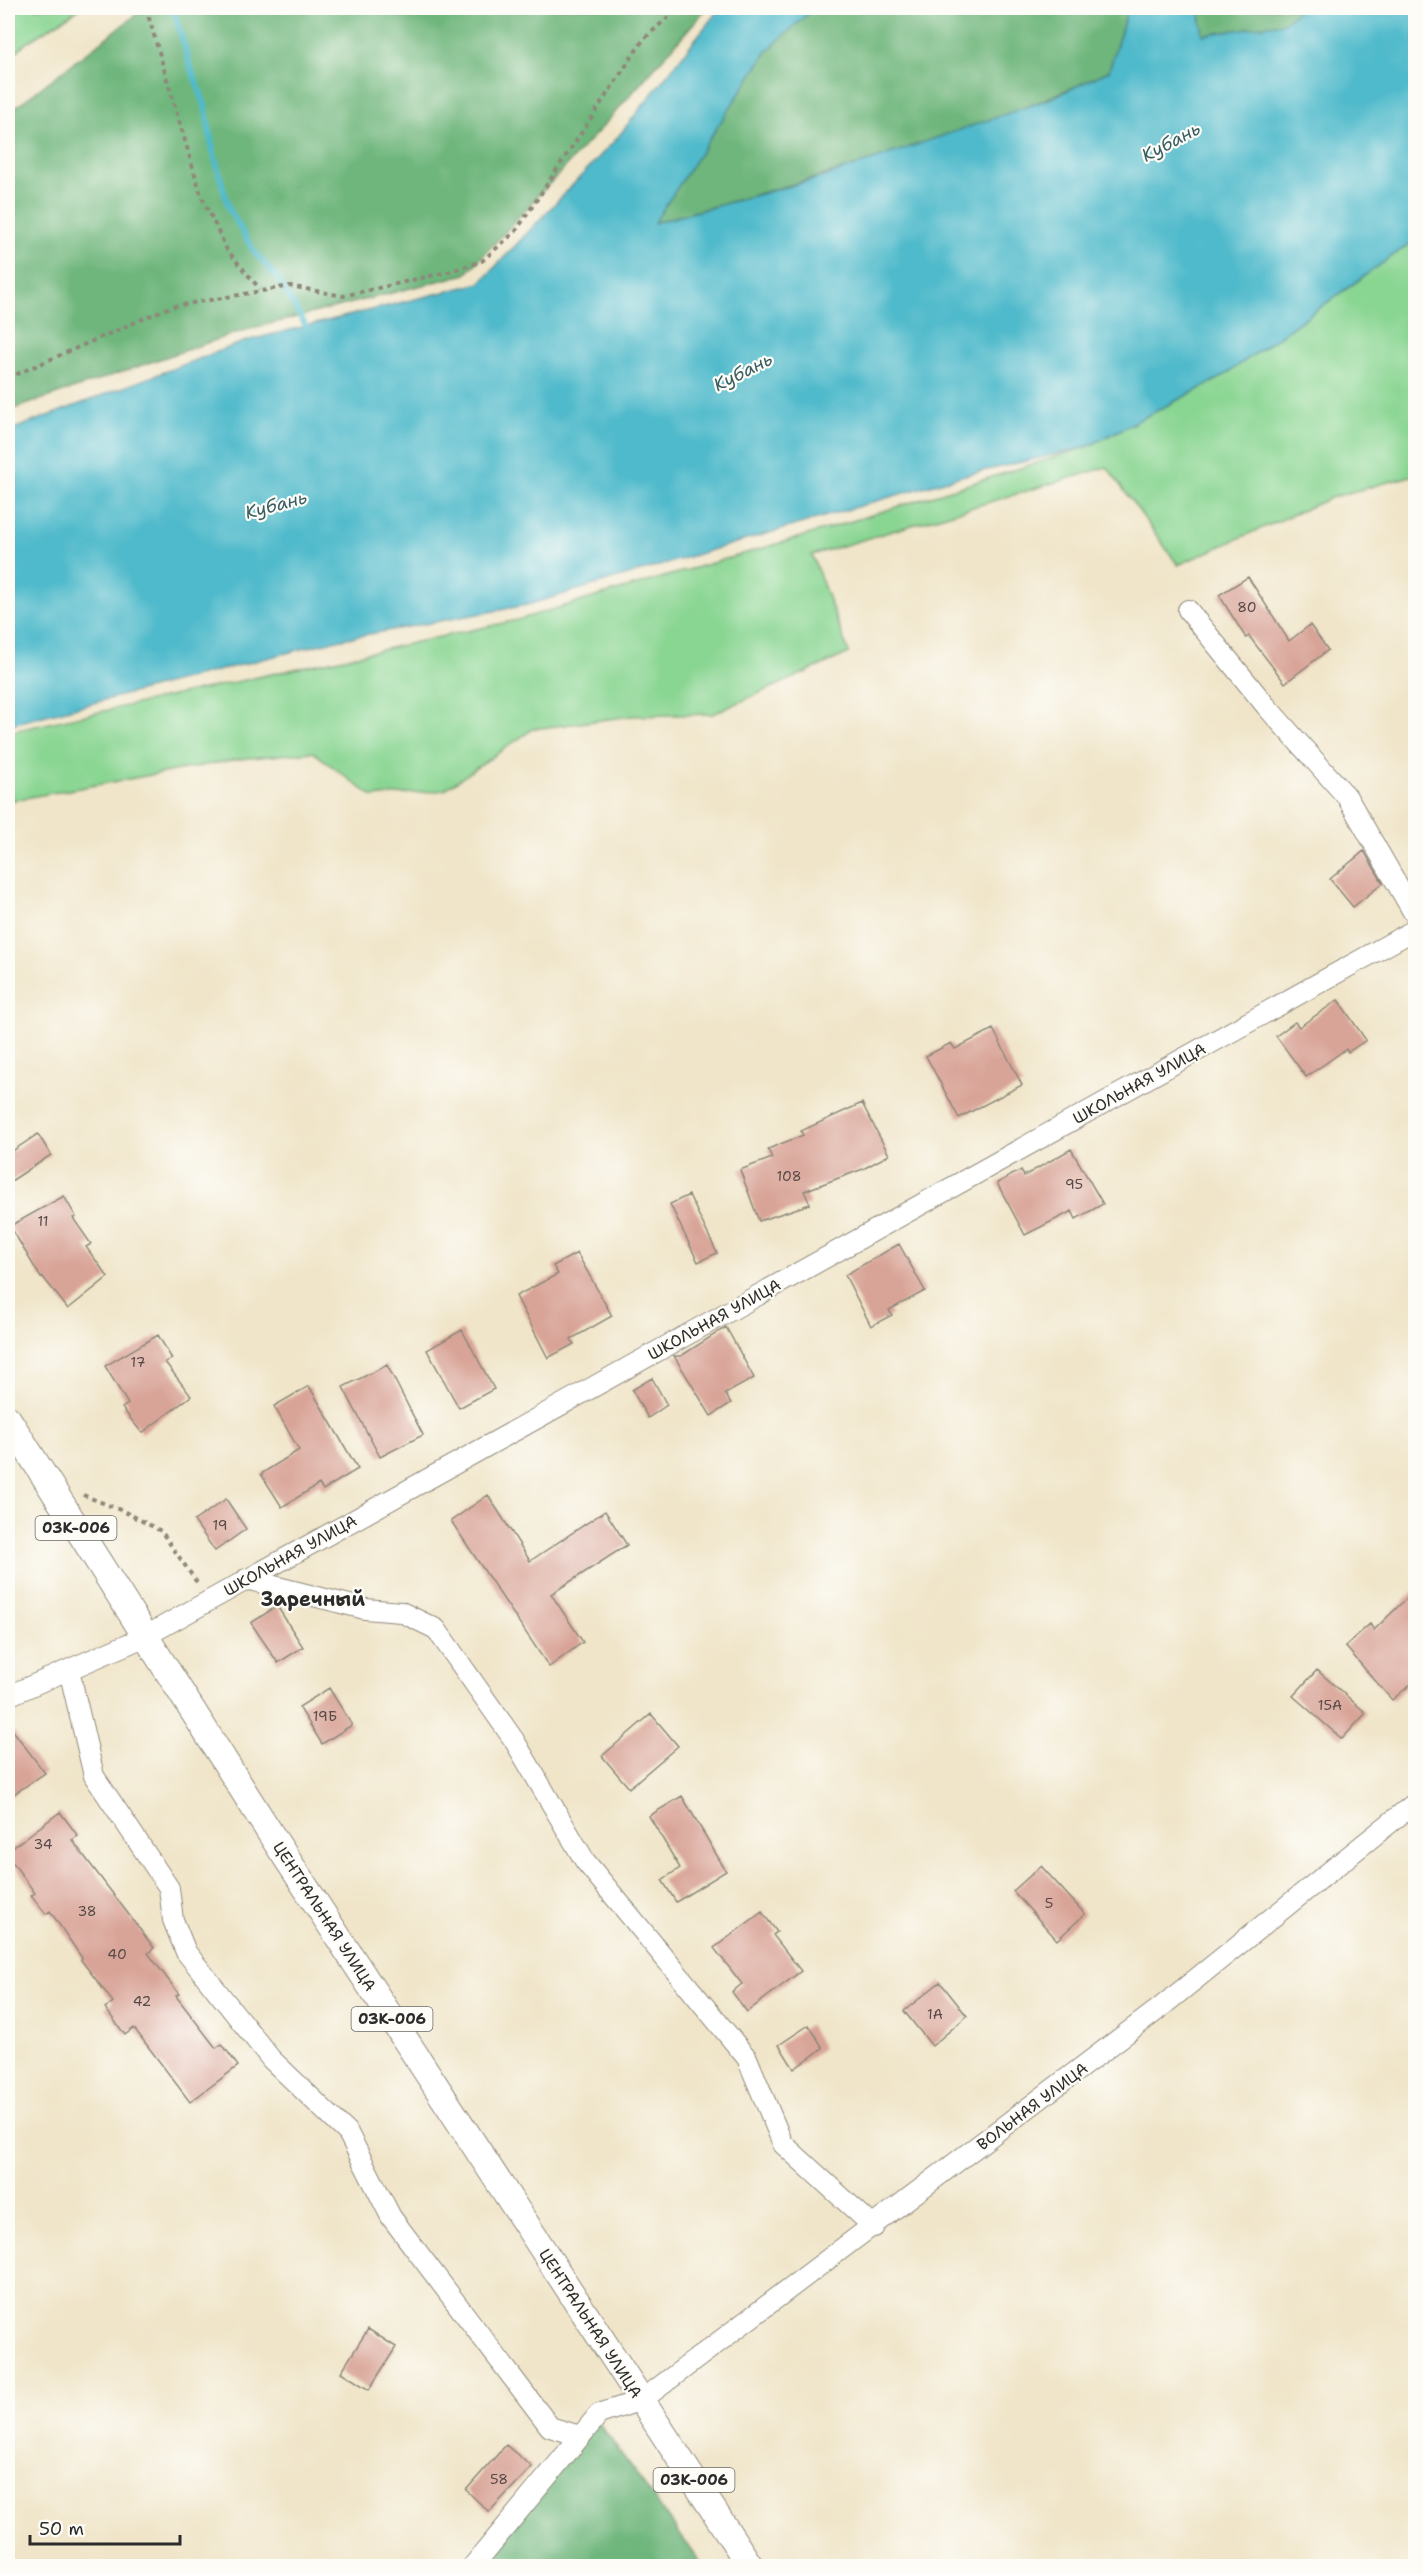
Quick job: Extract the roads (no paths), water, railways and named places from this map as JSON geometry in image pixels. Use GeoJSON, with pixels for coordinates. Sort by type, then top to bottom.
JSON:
{"type":"FeatureCollection","features":[{"type":"Feature","properties":{"kind":"main road","name":"ЦЕНТРАЛЬНАЯ УЛИЦА"},"geometry":{"type":"LineString","coordinates":[[8,1419],[144,1637],[748,2564]]}},
{"type":"Feature","properties":{"kind":"street"},"geometry":{"type":"LineString","coordinates":[[1188,610],[1266,706],[1347,797],[1416,917]]}},
{"type":"Feature","properties":{"kind":"street","name":"ШКОЛЬНАЯ УЛИЦА"},"geometry":{"type":"LineString","coordinates":[[8,1696],[144,1637],[1416,929]]}},
{"type":"Feature","properties":{"kind":"street"},"geometry":{"type":"LineString","coordinates":[[246,1579],[365,1609],[400,1612],[436,1629],[514,1740],[585,1861],[747,2058],[783,2144],[874,2227]]}},
{"type":"Feature","properties":{"kind":"street"},"geometry":{"type":"LineString","coordinates":[[69,1670],[94,1776],[169,1888],[173,1920],[186,1952],[271,2059],[348,2133],[391,2217],[550,2427],[580,2436]]}},
{"type":"Feature","properties":{"kind":"street","name":"ВОЛЬНАЯ УЛИЦА"},"geometry":{"type":"LineString","coordinates":[[473,2566],[599,2414],[642,2400],[874,2227],[1156,2011],[1416,1802]]}},
{"type":"Feature","properties":{"kind":"water","name":"Кубань"},"geometry":{"type":"Polygon","coordinates":[[[720,8],[814,8],[768,50],[654,223],[823,177],[1049,99],[1109,71],[1128,8],[1199,8],[1203,35],[1283,23],[1302,8],[1415,8],[1415,240],[1222,377],[1087,447],[961,476],[527,605],[337,640],[8,725],[8,431],[246,341],[480,283],[617,138],[720,8]]]}},
{"type":"Feature","properties":{"kind":"waterway"},"geometry":{"type":"LineString","coordinates":[[173,8],[205,105],[213,151],[229,209],[253,250],[277,278],[306,326]]}},
{"type":"Feature","properties":{"kind":"district","name":"Заречный"},"geometry":{"type":"Point","coordinates":[313,1599]}}]}
